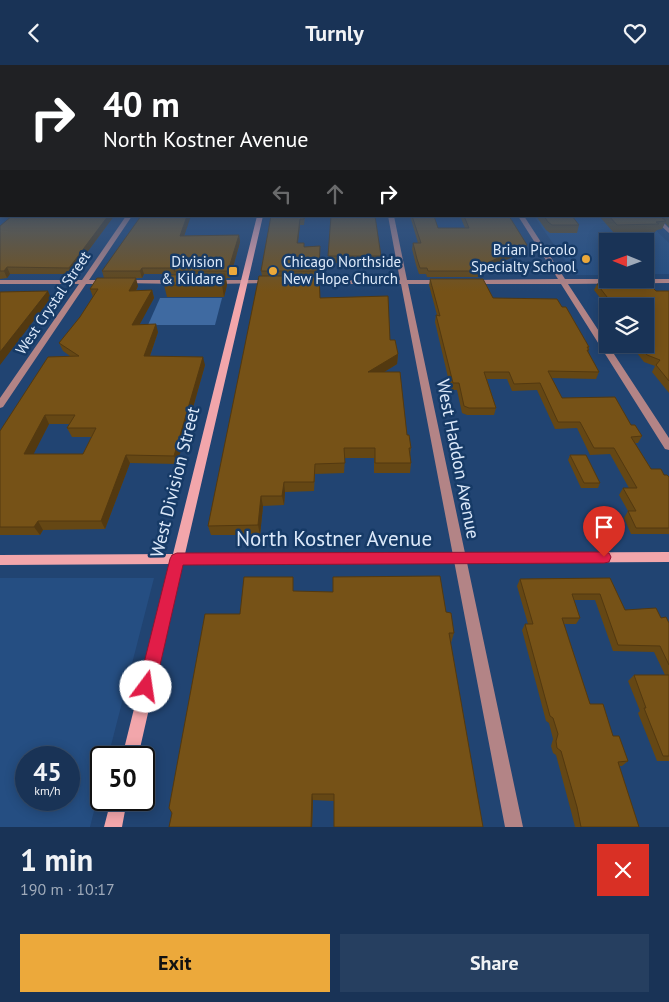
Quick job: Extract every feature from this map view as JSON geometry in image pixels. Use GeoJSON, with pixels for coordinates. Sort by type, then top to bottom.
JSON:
{"type":"FeatureCollection","features":[{"type":"Feature","properties":{"kind":"main road","name":"West Division Street"},"geometry":{"type":"LineString","coordinates":[[133,746],[259,221]]}},
{"type":"Feature","properties":{"kind":"main road","name":"North Kostner Avenue"},"geometry":{"type":"LineString","coordinates":[[0,560],[669,557]]}},
{"type":"Feature","properties":{"kind":"main road"},"geometry":{"type":"LineString","coordinates":[[113,827],[117,811]]}},
{"type":"Feature","properties":{"kind":"street","name":"West Crystal Street"},"geometry":{"type":"LineString","coordinates":[[0,405],[126,221]]}},
{"type":"Feature","properties":{"kind":"street","name":"West Haddon Avenue"},"geometry":{"type":"LineString","coordinates":[[392,221],[514,827]]}},
{"type":"Feature","properties":{"kind":"street"},"geometry":{"type":"LineString","coordinates":[[524,221],[669,446]]}},
{"type":"Feature","properties":{"kind":"street"},"geometry":{"type":"LineString","coordinates":[[658,221],[669,231]]}},
{"type":"Feature","properties":{"kind":"street"},"geometry":{"type":"LineString","coordinates":[[464,282],[669,281]]}},
{"type":"Feature","properties":{"kind":"street"},"geometry":{"type":"LineString","coordinates":[[0,283],[192,282]]}},
{"type":"Feature","properties":{"kind":"street"},"geometry":{"type":"LineString","coordinates":[[201,282],[280,282]]}},
{"type":"Feature","properties":{"kind":"street"},"geometry":{"type":"LineString","coordinates":[[298,282],[446,282]]}},
{"type":"Feature","properties":{"kind":"shaded area","name":"Brian Piccolo Specialty School"},"geometry":{"type":"Polygon","coordinates":[[[537,221],[646,221],[669,243],[669,274],[654,274],[654,233],[599,233],[599,275],[575,275],[537,221]]]}},
{"type":"Feature","properties":{"kind":"shaded area"},"geometry":{"type":"Polygon","coordinates":[[[160,298],[222,298],[215,325],[148,325],[160,298]]]}},
{"type":"Feature","properties":{"kind":"shaded area"},"geometry":{"type":"Polygon","coordinates":[[[0,578],[154,578],[111,746],[90,746],[90,811],[94,811],[90,827],[0,827],[0,578]]]}},
{"type":"Feature","properties":{"kind":"building"},"geometry":{"type":"Polygon","coordinates":[[[7,221],[105,221],[69,268],[7,267],[4,271],[0,271],[0,226],[7,221]]]}},
{"type":"Feature","properties":{"kind":"building"},"geometry":{"type":"Polygon","coordinates":[[[138,221],[185,221],[180,236],[239,235],[228,271],[174,271],[175,268],[142,268],[140,271],[102,271],[138,221]]]}},
{"type":"Feature","properties":{"kind":"building"},"geometry":{"type":"Polygon","coordinates":[[[270,221],[300,221],[297,243],[304,243],[304,247],[320,246],[319,271],[261,271],[270,221]]]}},
{"type":"Feature","properties":{"kind":"building"},"geometry":{"type":"Polygon","coordinates":[[[331,221],[376,221],[381,256],[328,256],[331,221]]]}},
{"type":"Feature","properties":{"kind":"building"},"geometry":{"type":"Polygon","coordinates":[[[414,221],[436,221],[438,228],[469,228],[466,221],[512,221],[527,245],[478,267],[480,271],[428,271],[427,268],[420,268],[413,243],[421,243],[414,221]]]}},
{"type":"Feature","properties":{"kind":"building"},"geometry":{"type":"Polygon","coordinates":[[[547,221],[576,221],[579,225],[552,225],[547,221]]]}},
{"type":"Feature","properties":{"kind":"building"},"geometry":{"type":"Polygon","coordinates":[[[613,221],[666,221],[656,222],[659,224],[617,225],[613,221]]]}},
{"type":"Feature","properties":{"kind":"building"},"geometry":{"type":"Polygon","coordinates":[[[225,274],[222,285],[164,285],[169,275],[225,274]]]}},
{"type":"Feature","properties":{"kind":"building"},"geometry":{"type":"Polygon","coordinates":[[[259,276],[319,276],[320,298],[388,296],[390,340],[395,340],[398,354],[368,372],[400,372],[407,435],[409,435],[411,448],[409,448],[411,463],[375,463],[375,448],[344,448],[345,463],[315,464],[314,482],[284,482],[282,496],[261,496],[258,525],[208,526],[259,276]]]}},
{"type":"Feature","properties":{"kind":"building"},"geometry":{"type":"Polygon","coordinates":[[[97,278],[136,278],[129,291],[152,290],[132,325],[156,324],[144,356],[203,357],[174,456],[126,455],[101,521],[38,521],[34,527],[0,527],[0,431],[48,357],[79,356],[59,343],[80,317],[98,289],[90,289],[97,278]],[[45,415],[24,454],[83,454],[96,428],[67,428],[75,415],[45,415]]]}},
{"type":"Feature","properties":{"kind":"building"},"geometry":{"type":"Polygon","coordinates":[[[430,279],[483,279],[493,298],[557,299],[562,307],[566,307],[589,347],[587,347],[589,350],[587,350],[599,372],[548,371],[562,398],[615,397],[631,425],[635,425],[642,436],[631,437],[651,469],[661,469],[664,475],[669,477],[669,528],[636,528],[628,511],[636,511],[623,488],[637,488],[614,448],[594,448],[580,422],[558,422],[540,383],[514,384],[509,372],[484,372],[496,408],[469,408],[464,406],[459,383],[453,383],[436,315],[440,316],[430,279]]]}},
{"type":"Feature","properties":{"kind":"building"},"geometry":{"type":"Polygon","coordinates":[[[600,288],[653,288],[656,291],[669,291],[669,381],[656,365],[660,360],[645,353],[654,353],[654,298],[608,298],[600,288]]]}},
{"type":"Feature","properties":{"kind":"building"},"geometry":{"type":"Polygon","coordinates":[[[48,291],[0,352],[0,292],[48,291]]]}},
{"type":"Feature","properties":{"kind":"building"},"geometry":{"type":"Polygon","coordinates":[[[570,455],[586,455],[600,483],[584,483],[570,455]]]}},
{"type":"Feature","properties":{"kind":"building"},"geometry":{"type":"Polygon","coordinates":[[[440,576],[446,612],[451,613],[454,633],[449,633],[483,827],[334,827],[334,794],[312,794],[311,827],[169,827],[172,813],[169,808],[205,614],[240,614],[244,577],[293,577],[293,591],[333,592],[333,577],[440,576]]]}},
{"type":"Feature","properties":{"kind":"building"},"geometry":{"type":"Polygon","coordinates":[[[610,578],[625,610],[656,608],[661,618],[666,617],[669,623],[669,665],[660,646],[618,645],[600,594],[572,594],[580,618],[562,618],[590,704],[603,704],[613,736],[619,736],[628,761],[618,762],[639,827],[581,827],[561,751],[557,748],[558,734],[553,718],[550,716],[525,624],[533,624],[520,579],[610,578]]]}},
{"type":"Feature","properties":{"kind":"building"},"geometry":{"type":"Polygon","coordinates":[[[634,675],[669,675],[669,756],[663,756],[644,708],[646,708],[634,675]]]}},
{"type":"Feature","properties":{"kind":"place","name":"Brian Piccolo Specialty School"},"geometry":{"type":"Point","coordinates":[586,259]}},
{"type":"Feature","properties":{"kind":"place","name":"Division & Kildare"},"geometry":{"type":"Point","coordinates":[233,271]}},
{"type":"Feature","properties":{"kind":"place","name":"Chicago Northside New Hope Church"},"geometry":{"type":"Point","coordinates":[273,271]}},
{"type":"Feature","properties":{"kind":"route"},"geometry":{"type":"LineString","coordinates":[[146,687],[177,559],[604,557]]}}]}
